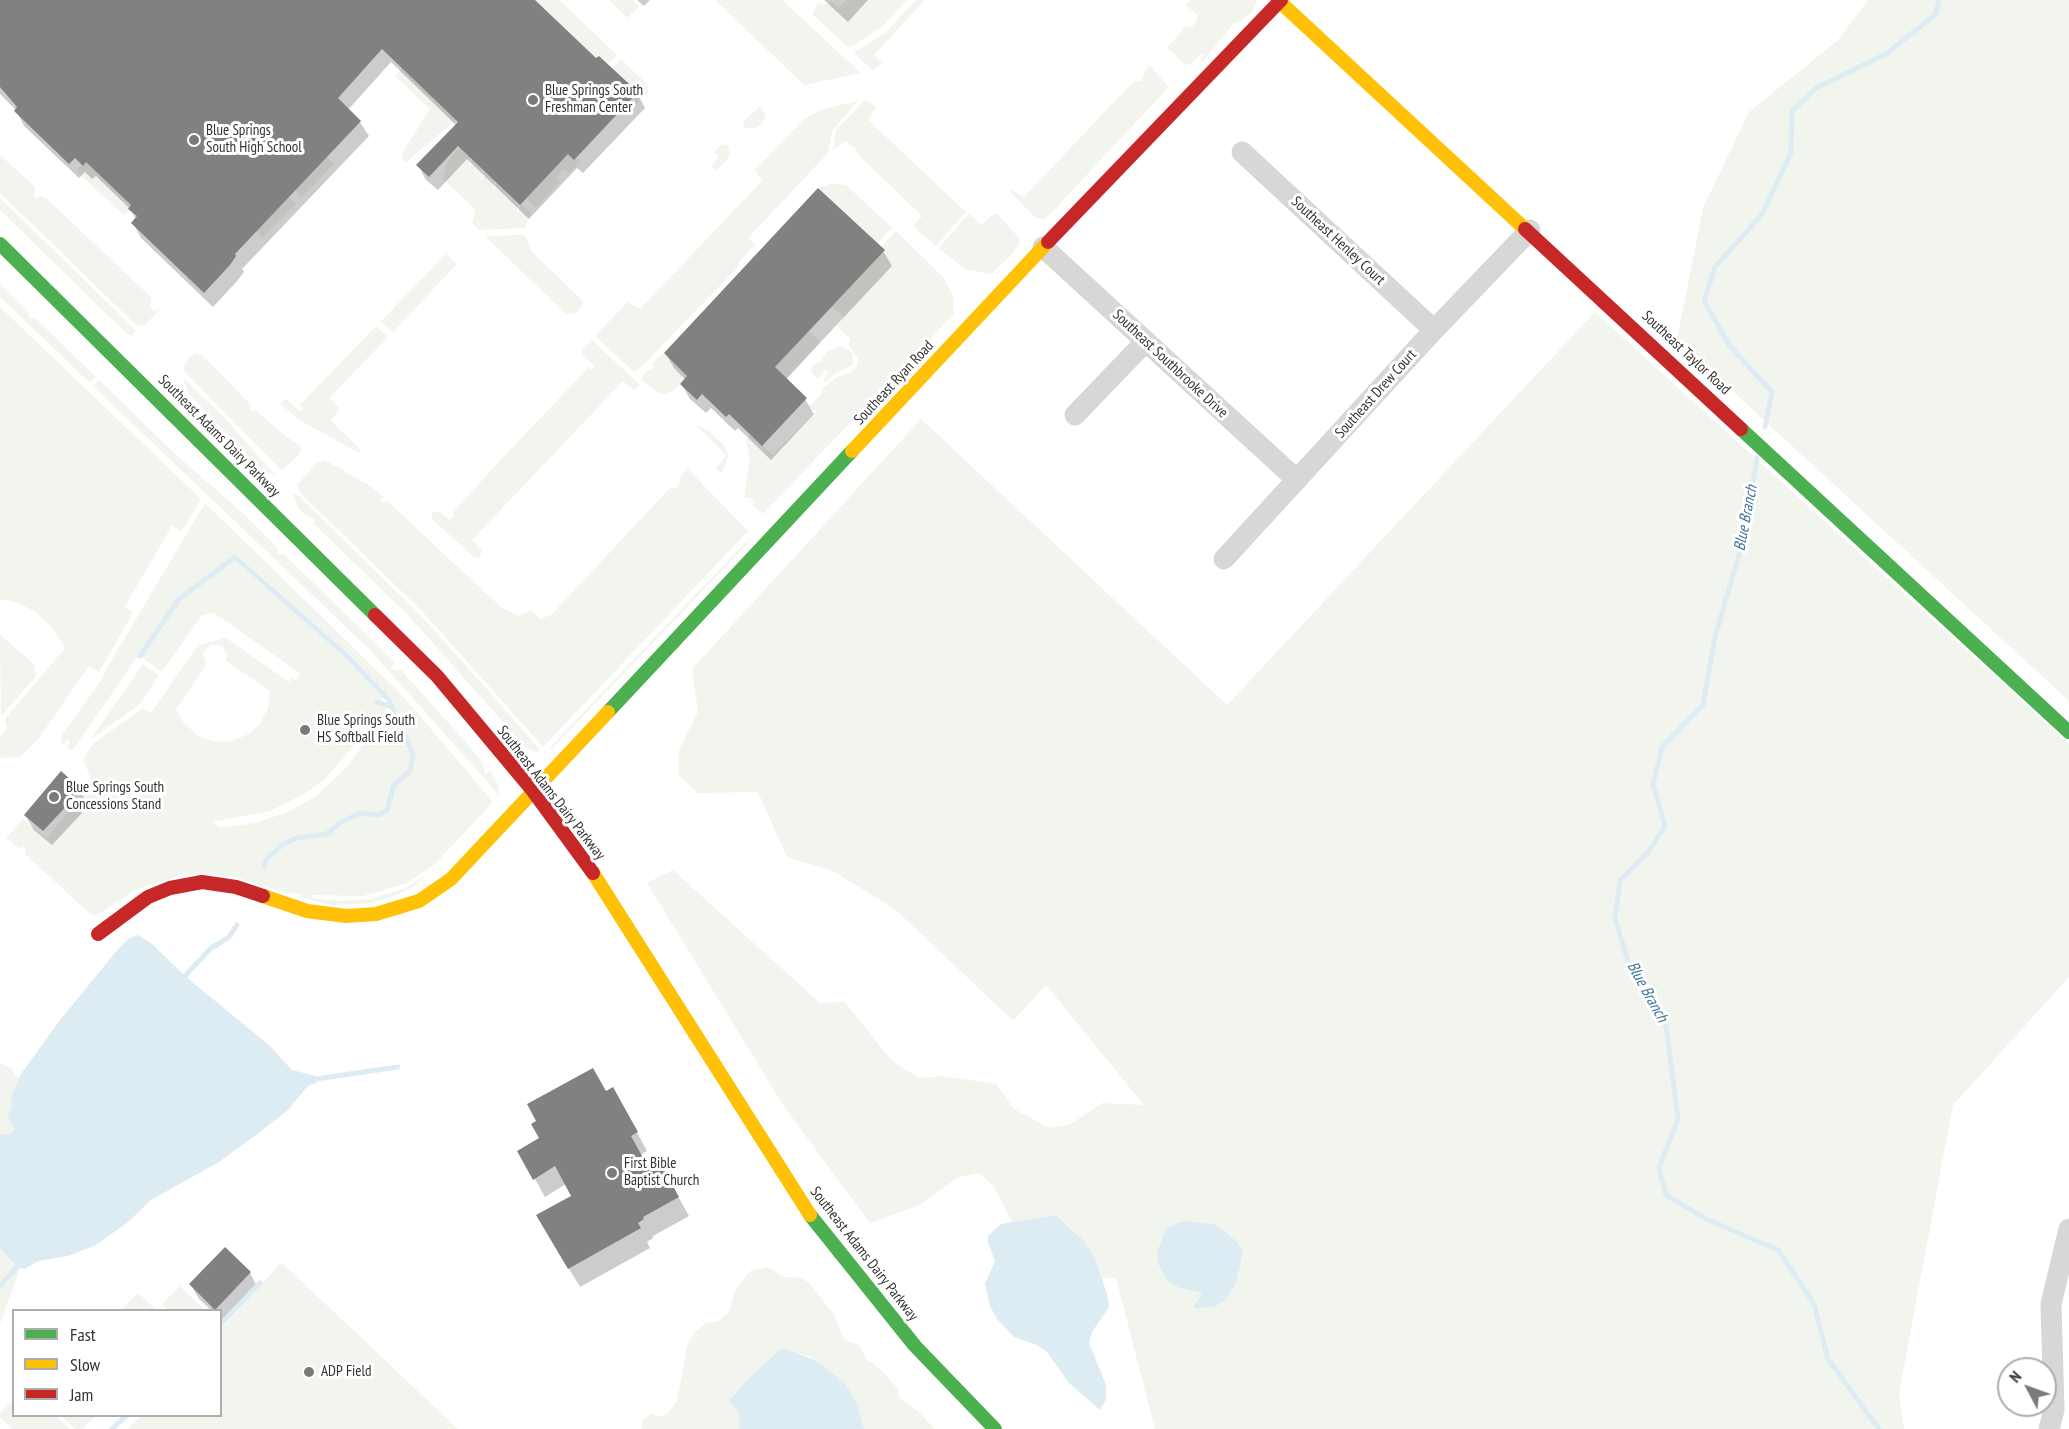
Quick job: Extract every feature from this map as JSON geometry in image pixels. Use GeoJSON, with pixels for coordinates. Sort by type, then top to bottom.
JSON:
{"type":"FeatureCollection","features":[{"type":"Feature","properties":{"kind":"street","name":"Southeast Taylor Road"},"geometry":{"type":"LineString","coordinates":[[1280,1],[1530,230],[2069,732]]}},
{"type":"Feature","properties":{"kind":"street","name":"Southeast Ryan Road"},"geometry":{"type":"LineString","coordinates":[[98,934],[148,897],[170,888],[202,882],[236,887],[307,911],[346,916],[376,914],[419,901],[451,879],[1043,247],[1280,1]]}},
{"type":"Feature","properties":{"kind":"street","name":"Southeast Henley Court"},"geometry":{"type":"LineString","coordinates":[[1242,152],[1434,330]]}},
{"type":"Feature","properties":{"kind":"street","name":"Southeast Drew Court"},"geometry":{"type":"LineString","coordinates":[[1224,559],[1434,330],[1530,230]]}},
{"type":"Feature","properties":{"kind":"street","name":"Southeast Adams Dairy Parkway"},"geometry":{"type":"LineString","coordinates":[[0,244],[437,676],[533,791],[595,876],[808,1213],[885,1311],[994,1429]]}},
{"type":"Feature","properties":{"kind":"street","name":"Southeast Southbrooke Drive"},"geometry":{"type":"LineString","coordinates":[[1043,247],[1297,480]]}},
{"type":"Feature","properties":{"kind":"street"},"geometry":{"type":"LineString","coordinates":[[1075,416],[1146,341]]}},
{"type":"Feature","properties":{"kind":"street"},"geometry":{"type":"LineString","coordinates":[[2049,1429],[2055,1410],[2061,1347],[2051,1304],[2069,1229]]}},
{"type":"Feature","properties":{"kind":"shaded area"},"geometry":{"type":"Polygon","coordinates":[[[535,0],[559,0],[617,55],[608,64],[599,56],[596,58],[535,0]]]}},
{"type":"Feature","properties":{"kind":"shaded area"},"geometry":{"type":"Polygon","coordinates":[[[609,0],[621,0],[620,3],[623,0],[633,0],[640,6],[627,18],[609,0]]]}},
{"type":"Feature","properties":{"kind":"shaded area"},"geometry":{"type":"Polygon","coordinates":[[[715,0],[782,0],[861,73],[804,85],[715,0]]]}},
{"type":"Feature","properties":{"kind":"shaded area"},"geometry":{"type":"Polygon","coordinates":[[[846,0],[907,0],[882,27],[849,48],[812,14],[818,3],[828,4],[831,1],[839,8],[846,0]]]}},
{"type":"Feature","properties":{"kind":"shaded area"},"geometry":{"type":"Polygon","coordinates":[[[916,0],[925,0],[874,55],[882,63],[873,71],[854,53],[886,32],[916,0]]]}},
{"type":"Feature","properties":{"kind":"shaded area"},"geometry":{"type":"Polygon","coordinates":[[[1191,0],[1257,0],[1253,11],[1238,23],[1235,22],[1203,61],[1200,62],[1204,55],[1202,53],[1190,65],[1184,63],[1167,48],[1186,26],[1193,26],[1197,21],[1197,15],[1186,5],[1191,0]]]}},
{"type":"Feature","properties":{"kind":"shaded area"},"geometry":{"type":"Polygon","coordinates":[[[1868,0],[2069,0],[2069,701],[1677,340],[1703,208],[1749,112],[1838,40],[1868,0]]]}},
{"type":"Feature","properties":{"kind":"shaded area"},"geometry":{"type":"Polygon","coordinates":[[[621,59],[649,86],[648,92],[636,104],[634,96],[638,92],[613,68],[621,59]]]}},
{"type":"Feature","properties":{"kind":"shaded area"},"geometry":{"type":"Polygon","coordinates":[[[1149,65],[1169,87],[1052,212],[1043,220],[1035,217],[1010,192],[1011,189],[1024,197],[1134,81],[1141,81],[1149,65]]]}},
{"type":"Feature","properties":{"kind":"shaded area"},"geometry":{"type":"Polygon","coordinates":[[[402,68],[456,120],[406,162],[401,157],[402,153],[430,109],[395,76],[402,68]]]}},
{"type":"Feature","properties":{"kind":"shaded area"},"geometry":{"type":"Polygon","coordinates":[[[858,101],[832,131],[828,153],[748,238],[755,245],[738,263],[738,267],[642,366],[634,372],[595,336],[628,302],[640,309],[762,181],[755,170],[803,120],[823,109],[858,101]]]}},
{"type":"Feature","properties":{"kind":"shaded area"},"geometry":{"type":"Polygon","coordinates":[[[864,101],[876,108],[868,120],[966,212],[936,246],[913,226],[922,216],[864,160],[855,150],[858,146],[854,148],[846,141],[833,150],[836,130],[864,101]]]}},
{"type":"Feature","properties":{"kind":"shaded area"},"geometry":{"type":"Polygon","coordinates":[[[760,106],[766,115],[763,122],[754,129],[744,127],[743,122],[760,106]]]}},
{"type":"Feature","properties":{"kind":"shaded area"},"geometry":{"type":"Polygon","coordinates":[[[722,144],[728,146],[730,154],[716,171],[712,166],[719,156],[714,152],[722,144]]]}},
{"type":"Feature","properties":{"kind":"shaded area"},"geometry":{"type":"Polygon","coordinates":[[[460,147],[470,158],[469,172],[472,159],[482,169],[481,183],[484,171],[494,181],[494,194],[496,182],[506,192],[505,206],[507,193],[518,204],[516,217],[521,204],[531,213],[525,228],[479,230],[472,223],[475,209],[443,179],[448,161],[460,147]]]}},
{"type":"Feature","properties":{"kind":"shaded area"},"geometry":{"type":"Polygon","coordinates":[[[568,154],[581,161],[569,173],[564,169],[556,178],[560,182],[536,208],[526,198],[568,154]]]}},
{"type":"Feature","properties":{"kind":"shaded area"},"geometry":{"type":"Polygon","coordinates":[[[0,155],[35,187],[34,195],[37,199],[40,196],[45,197],[152,298],[150,307],[154,311],[161,308],[144,326],[136,325],[0,193],[0,155]]]}},
{"type":"Feature","properties":{"kind":"shaded area"},"geometry":{"type":"Polygon","coordinates":[[[327,157],[334,164],[302,197],[295,190],[327,157]]]}},
{"type":"Feature","properties":{"kind":"shaded area"},"geometry":{"type":"Polygon","coordinates":[[[85,161],[133,207],[124,215],[78,173],[78,169],[85,161]]]}},
{"type":"Feature","properties":{"kind":"shaded area"},"geometry":{"type":"Polygon","coordinates":[[[830,184],[846,185],[892,228],[877,244],[818,188],[830,184]]]}},
{"type":"Feature","properties":{"kind":"shaded area"},"geometry":{"type":"Polygon","coordinates":[[[289,197],[296,204],[263,237],[256,231],[289,197]]]}},
{"type":"Feature","properties":{"kind":"shaded area"},"geometry":{"type":"Polygon","coordinates":[[[0,198],[136,331],[131,336],[0,210],[0,198]]]}},
{"type":"Feature","properties":{"kind":"shaded area"},"geometry":{"type":"Polygon","coordinates":[[[969,214],[982,225],[992,215],[997,214],[1021,240],[1013,253],[991,274],[967,270],[938,248],[969,214]]]}},
{"type":"Feature","properties":{"kind":"shaded area"},"geometry":{"type":"Polygon","coordinates":[[[896,231],[943,277],[953,296],[954,314],[763,514],[753,505],[754,499],[744,497],[750,458],[746,440],[751,435],[773,455],[816,412],[809,406],[820,396],[823,388],[857,366],[858,359],[849,345],[850,339],[837,326],[844,317],[832,307],[884,251],[881,247],[896,231]]]}},
{"type":"Feature","properties":{"kind":"shaded area"},"geometry":{"type":"Polygon","coordinates":[[[525,235],[532,252],[583,301],[583,305],[576,314],[565,313],[485,236],[525,235]]]}},
{"type":"Feature","properties":{"kind":"shaded area"},"geometry":{"type":"Polygon","coordinates":[[[446,254],[457,264],[393,332],[381,321],[446,254]]]}},
{"type":"Feature","properties":{"kind":"shaded area"},"geometry":{"type":"Polygon","coordinates":[[[0,284],[27,311],[30,319],[35,318],[96,377],[90,383],[0,297],[0,284]]]}},
{"type":"Feature","properties":{"kind":"shaded area"},"geometry":{"type":"Polygon","coordinates":[[[0,307],[201,499],[182,531],[172,526],[125,606],[133,613],[99,672],[89,666],[39,738],[20,757],[0,758],[0,736],[7,728],[5,719],[65,648],[53,629],[36,612],[18,603],[0,599],[0,307]]]}},
{"type":"Feature","properties":{"kind":"shaded area"},"geometry":{"type":"Polygon","coordinates":[[[1595,312],[2069,744],[2069,977],[1953,1105],[1899,1393],[1904,1429],[1155,1429],[1116,1278],[1102,1278],[1095,1258],[1074,1230],[1056,1215],[1013,1224],[994,1186],[978,1173],[958,1177],[922,1204],[870,1223],[783,1105],[647,883],[673,870],[821,1004],[844,1001],[892,1061],[919,1078],[942,1076],[996,1084],[1014,1109],[1050,1128],[1071,1124],[1102,1103],[1144,1105],[1046,985],[1013,1021],[896,910],[833,871],[787,857],[758,792],[698,793],[678,774],[679,750],[698,712],[692,669],[921,419],[1227,705],[1595,312]],[[1187,1221],[1160,1240],[1158,1264],[1167,1280],[1177,1287],[1202,1293],[1197,1301],[1203,1309],[1214,1224],[1187,1221]]]}},
{"type":"Feature","properties":{"kind":"shaded area"},"geometry":{"type":"Polygon","coordinates":[[[376,326],[388,337],[329,398],[340,408],[331,421],[361,450],[359,453],[296,418],[280,403],[286,399],[300,412],[303,408],[300,405],[376,326]]]}},
{"type":"Feature","properties":{"kind":"shaded area"},"geometry":{"type":"Polygon","coordinates":[[[809,331],[821,342],[787,380],[775,367],[809,331]]]}},
{"type":"Feature","properties":{"kind":"shaded area"},"geometry":{"type":"Polygon","coordinates":[[[592,340],[640,385],[634,390],[623,381],[472,540],[482,551],[479,558],[474,557],[432,519],[432,513],[439,511],[450,520],[454,516],[453,512],[507,453],[589,367],[592,370],[595,366],[581,351],[592,340]]]}},
{"type":"Feature","properties":{"kind":"shaded area"},"geometry":{"type":"Polygon","coordinates":[[[839,347],[852,352],[853,365],[823,382],[828,372],[825,370],[818,379],[811,372],[812,366],[821,361],[827,352],[839,347]]]}},
{"type":"Feature","properties":{"kind":"shaded area"},"geometry":{"type":"Polygon","coordinates":[[[196,353],[203,356],[252,406],[249,408],[253,412],[256,410],[301,447],[300,453],[282,471],[183,370],[188,358],[196,353]]]}},
{"type":"Feature","properties":{"kind":"shaded area"},"geometry":{"type":"Polygon","coordinates":[[[664,353],[688,376],[673,391],[663,394],[656,392],[641,379],[646,371],[653,369],[652,363],[664,353]]]}},
{"type":"Feature","properties":{"kind":"shaded area"},"geometry":{"type":"Polygon","coordinates":[[[182,377],[223,416],[275,475],[262,471],[190,395],[182,377]]]}},
{"type":"Feature","properties":{"kind":"shaded area"},"geometry":{"type":"Polygon","coordinates":[[[99,380],[173,452],[248,518],[277,547],[278,555],[284,554],[392,660],[394,664],[391,667],[394,670],[401,670],[483,763],[485,773],[491,772],[499,787],[499,795],[370,650],[93,386],[99,380]]]}},
{"type":"Feature","properties":{"kind":"shaded area"},"geometry":{"type":"Polygon","coordinates":[[[696,425],[706,429],[724,445],[728,456],[723,471],[720,472],[716,468],[726,455],[696,425]]]}},
{"type":"Feature","properties":{"kind":"shaded area"},"geometry":{"type":"Polygon","coordinates":[[[325,460],[370,486],[384,497],[381,500],[384,503],[386,500],[502,608],[518,616],[532,611],[540,619],[551,615],[670,488],[675,489],[681,482],[680,477],[688,469],[748,531],[543,747],[420,609],[300,493],[297,485],[317,463],[325,460]]]}},
{"type":"Feature","properties":{"kind":"shaded area"},"geometry":{"type":"Polygon","coordinates":[[[293,494],[298,495],[426,621],[540,750],[539,753],[527,749],[407,614],[314,524],[315,519],[305,515],[298,508],[293,494]]]}},
{"type":"Feature","properties":{"kind":"shaded area"},"geometry":{"type":"Polygon","coordinates":[[[205,503],[401,694],[493,802],[435,864],[407,883],[363,896],[312,895],[311,898],[337,901],[370,899],[403,889],[429,874],[414,886],[392,897],[371,903],[332,905],[300,897],[301,893],[289,894],[232,876],[183,875],[137,889],[96,916],[88,912],[25,854],[26,850],[22,846],[20,849],[6,838],[23,819],[46,838],[93,784],[83,759],[94,743],[143,708],[151,713],[198,645],[226,638],[289,682],[292,678],[296,680],[300,673],[214,613],[201,616],[162,672],[141,657],[180,599],[235,559],[306,620],[374,686],[384,698],[376,703],[386,705],[390,729],[401,717],[383,690],[352,657],[236,554],[176,601],[72,751],[67,747],[70,742],[67,740],[64,745],[61,743],[62,735],[105,675],[104,673],[205,503]],[[211,644],[203,653],[206,665],[176,709],[182,721],[198,736],[213,741],[229,742],[249,734],[260,724],[268,708],[270,691],[226,661],[227,653],[222,646],[211,644]],[[351,723],[360,732],[351,749],[325,779],[306,793],[270,811],[212,822],[220,828],[255,823],[288,812],[315,797],[347,767],[362,746],[373,723],[370,727],[360,729],[351,723]]]}},
{"type":"Feature","properties":{"kind":"shaded area"},"geometry":{"type":"Polygon","coordinates":[[[750,538],[748,543],[551,750],[552,745],[750,538]]]}},
{"type":"Feature","properties":{"kind":"shaded area"},"geometry":{"type":"Polygon","coordinates":[[[0,635],[34,664],[36,676],[1,716],[0,635]]]}},
{"type":"Feature","properties":{"kind":"shaded area"},"geometry":{"type":"Polygon","coordinates":[[[143,664],[159,675],[139,705],[91,739],[143,664]]]}},
{"type":"Feature","properties":{"kind":"shaded area"},"geometry":{"type":"Polygon","coordinates":[[[138,935],[151,943],[185,976],[270,1046],[292,1070],[316,1076],[316,1083],[308,1086],[288,1110],[260,1132],[219,1162],[151,1200],[128,1222],[96,1245],[68,1256],[38,1261],[25,1269],[17,1267],[0,1248],[0,1134],[10,1134],[15,1129],[7,1116],[12,1106],[10,1100],[21,1074],[60,1020],[119,948],[128,939],[138,935]]]}},
{"type":"Feature","properties":{"kind":"shaded area"},"geometry":{"type":"Polygon","coordinates":[[[0,1063],[12,1069],[14,1075],[20,1078],[10,1100],[12,1106],[7,1116],[15,1129],[10,1134],[0,1134],[0,1063]]]}},
{"type":"Feature","properties":{"kind":"shaded area"},"geometry":{"type":"Polygon","coordinates":[[[1056,1215],[1082,1239],[1095,1258],[1107,1294],[1109,1307],[1092,1332],[1089,1343],[1106,1385],[1106,1400],[1100,1410],[1069,1383],[1047,1352],[1037,1345],[1014,1337],[997,1319],[990,1306],[985,1284],[995,1261],[988,1236],[1001,1224],[1056,1215]]]}},
{"type":"Feature","properties":{"kind":"shaded area"},"geometry":{"type":"Polygon","coordinates":[[[1187,1221],[1214,1224],[1234,1239],[1243,1251],[1235,1286],[1224,1301],[1214,1307],[1196,1308],[1194,1306],[1202,1293],[1177,1287],[1167,1280],[1158,1264],[1157,1252],[1165,1230],[1187,1221]]]}},
{"type":"Feature","properties":{"kind":"shaded area"},"geometry":{"type":"Polygon","coordinates":[[[0,1248],[17,1267],[18,1274],[0,1324],[0,1248]]]}},
{"type":"Feature","properties":{"kind":"shaded area","name":"ADP Field"},"geometry":{"type":"Polygon","coordinates":[[[282,1263],[458,1429],[128,1429],[140,1417],[222,1417],[222,1328],[282,1263]]]}},
{"type":"Feature","properties":{"kind":"shaded area"},"geometry":{"type":"Polygon","coordinates":[[[768,1267],[784,1277],[802,1278],[810,1284],[835,1316],[844,1340],[859,1345],[866,1359],[877,1366],[898,1389],[899,1398],[920,1413],[935,1429],[864,1429],[857,1403],[819,1362],[805,1355],[780,1350],[734,1395],[733,1408],[739,1414],[739,1429],[642,1429],[642,1420],[652,1413],[659,1417],[668,1413],[677,1401],[687,1346],[693,1334],[706,1323],[717,1322],[729,1313],[735,1291],[750,1271],[768,1267]]]}},
{"type":"Feature","properties":{"kind":"shaded area"},"geometry":{"type":"Polygon","coordinates":[[[180,1286],[204,1309],[167,1309],[162,1304],[180,1286]]]}},
{"type":"Feature","properties":{"kind":"shaded area"},"geometry":{"type":"Polygon","coordinates":[[[138,1293],[155,1309],[122,1309],[138,1293]]]}},
{"type":"Feature","properties":{"kind":"shaded area"},"geometry":{"type":"Polygon","coordinates":[[[786,1349],[819,1362],[845,1384],[857,1403],[864,1429],[739,1429],[739,1414],[729,1401],[751,1376],[780,1350],[786,1349]]]}},
{"type":"Feature","properties":{"kind":"shaded area"},"geometry":{"type":"Polygon","coordinates":[[[12,1401],[12,1417],[57,1417],[70,1429],[12,1429],[0,1417],[0,1413],[12,1401]]]}},
{"type":"Feature","properties":{"kind":"shaded area"},"geometry":{"type":"Polygon","coordinates":[[[62,1417],[95,1417],[82,1429],[75,1429],[62,1417]]]}},
{"type":"Feature","properties":{"kind":"building","name":"Blue Springs South High School"},"geometry":{"type":"Polygon","coordinates":[[[0,0],[535,0],[596,58],[599,56],[638,92],[574,160],[568,154],[520,205],[458,146],[429,177],[416,165],[458,122],[382,49],[338,98],[361,121],[235,254],[230,265],[204,293],[131,223],[137,216],[128,209],[131,205],[86,162],[83,166],[75,158],[69,164],[14,111],[17,107],[0,87],[0,0]]]}},
{"type":"Feature","properties":{"kind":"building"},"geometry":{"type":"Polygon","coordinates":[[[818,188],[885,250],[775,367],[807,398],[762,446],[729,414],[726,417],[702,394],[697,400],[680,384],[687,376],[664,353],[818,188]]]}},
{"type":"Feature","properties":{"kind":"building"},"geometry":{"type":"Polygon","coordinates":[[[61,771],[80,788],[73,795],[75,797],[43,831],[24,815],[61,771]]]}},
{"type":"Feature","properties":{"kind":"building","name":"First Bible Baptist Church"},"geometry":{"type":"Polygon","coordinates":[[[593,1068],[606,1091],[613,1087],[638,1132],[631,1136],[647,1165],[658,1159],[679,1197],[643,1217],[644,1219],[638,1223],[641,1228],[568,1269],[536,1215],[571,1196],[555,1166],[533,1180],[517,1151],[539,1138],[531,1124],[536,1121],[527,1104],[593,1068]]]}},
{"type":"Feature","properties":{"kind":"building"},"geometry":{"type":"Polygon","coordinates":[[[225,1247],[251,1272],[216,1309],[189,1284],[225,1247]]]}},
{"type":"Feature","properties":{"kind":"waterway","name":"Blue Branch"},"geometry":{"type":"LineString","coordinates":[[1765,427],[1772,392],[1729,345],[1704,301],[1715,267],[1762,214],[1791,153],[1792,111],[1816,88],[1886,54],[1936,14],[1939,0]]}},
{"type":"Feature","properties":{"kind":"waterway","name":"Blue Branch"},"geometry":{"type":"LineString","coordinates":[[1757,458],[1744,538],[1715,637],[1703,705],[1662,747],[1653,784],[1665,826],[1648,852],[1620,881],[1615,918],[1631,971],[1666,1025],[1678,1119],[1659,1168],[1666,1195],[1706,1219],[1778,1250],[1814,1304],[1828,1359],[1879,1429]]}},
{"type":"Feature","properties":{"kind":"waterway"},"geometry":{"type":"LineString","coordinates":[[140,656],[179,599],[235,557],[346,655],[389,700],[413,754],[410,771],[394,785],[387,810],[379,815],[360,813],[340,823],[327,834],[297,838],[283,844],[266,860],[264,866]]}},
{"type":"Feature","properties":{"kind":"waterway"},"geometry":{"type":"LineString","coordinates":[[377,702],[392,707]]}},
{"type":"Feature","properties":{"kind":"waterway"},"geometry":{"type":"LineString","coordinates":[[185,976],[211,948],[228,938],[237,925]]}},
{"type":"Feature","properties":{"kind":"waterway"},"geometry":{"type":"LineString","coordinates":[[316,1079],[398,1067]]}},
{"type":"Feature","properties":{"kind":"waterway"},"geometry":{"type":"LineString","coordinates":[[0,1286],[17,1267]]}},
{"type":"Feature","properties":{"kind":"waterway"},"geometry":{"type":"LineString","coordinates":[[222,1323],[260,1283]]}},
{"type":"Feature","properties":{"kind":"waterway"},"geometry":{"type":"LineString","coordinates":[[112,1429],[125,1417]]}},
{"type":"Feature","properties":{"kind":"traffic: fast"},"geometry":{"type":"LineString","coordinates":[[0,244],[375,615]]}},
{"type":"Feature","properties":{"kind":"traffic: fast"},"geometry":{"type":"LineString","coordinates":[[1741,429],[2069,732]]}},
{"type":"Feature","properties":{"kind":"traffic: fast"},"geometry":{"type":"LineString","coordinates":[[608,712],[852,451]]}},
{"type":"Feature","properties":{"kind":"traffic: fast"},"geometry":{"type":"LineString","coordinates":[[810,1215],[915,1346],[995,1429]]}},
{"type":"Feature","properties":{"kind":"traffic: slow"},"geometry":{"type":"LineString","coordinates":[[1279,1],[1525,229]]}},
{"type":"Feature","properties":{"kind":"traffic: slow"},"geometry":{"type":"LineString","coordinates":[[852,451],[1048,242]]}},
{"type":"Feature","properties":{"kind":"traffic: slow"},"geometry":{"type":"LineString","coordinates":[[263,896],[307,911],[346,916],[376,914],[419,901],[451,879],[608,712]]}},
{"type":"Feature","properties":{"kind":"traffic: slow"},"geometry":{"type":"LineString","coordinates":[[593,873],[810,1215]]}},
{"type":"Feature","properties":{"kind":"traffic: jam"},"geometry":{"type":"LineString","coordinates":[[1048,242],[1281,0]]}},
{"type":"Feature","properties":{"kind":"traffic: jam"},"geometry":{"type":"LineString","coordinates":[[1525,229],[1741,429]]}},
{"type":"Feature","properties":{"kind":"traffic: jam"},"geometry":{"type":"LineString","coordinates":[[375,615],[437,676],[533,791],[593,873]]}},
{"type":"Feature","properties":{"kind":"traffic: jam"},"geometry":{"type":"LineString","coordinates":[[98,934],[148,897],[170,888],[202,882],[236,887],[263,896]]}},
{"type":"Feature","properties":{"kind":"place","name":"Blue Springs South Freshman Center"},"geometry":{"type":"Point","coordinates":[533,100]}},
{"type":"Feature","properties":{"kind":"place","name":"Blue Springs South High School"},"geometry":{"type":"Point","coordinates":[194,140]}},
{"type":"Feature","properties":{"kind":"place","name":"Blue Springs South HS Softball Field"},"geometry":{"type":"Point","coordinates":[305,730]}},
{"type":"Feature","properties":{"kind":"place","name":"Blue Springs South Concessions Stand"},"geometry":{"type":"Point","coordinates":[54,797]}},
{"type":"Feature","properties":{"kind":"place","name":"First Bible Baptist Church"},"geometry":{"type":"Point","coordinates":[612,1173]}},
{"type":"Feature","properties":{"kind":"place","name":"ADP Field"},"geometry":{"type":"Point","coordinates":[309,1372]}}]}
